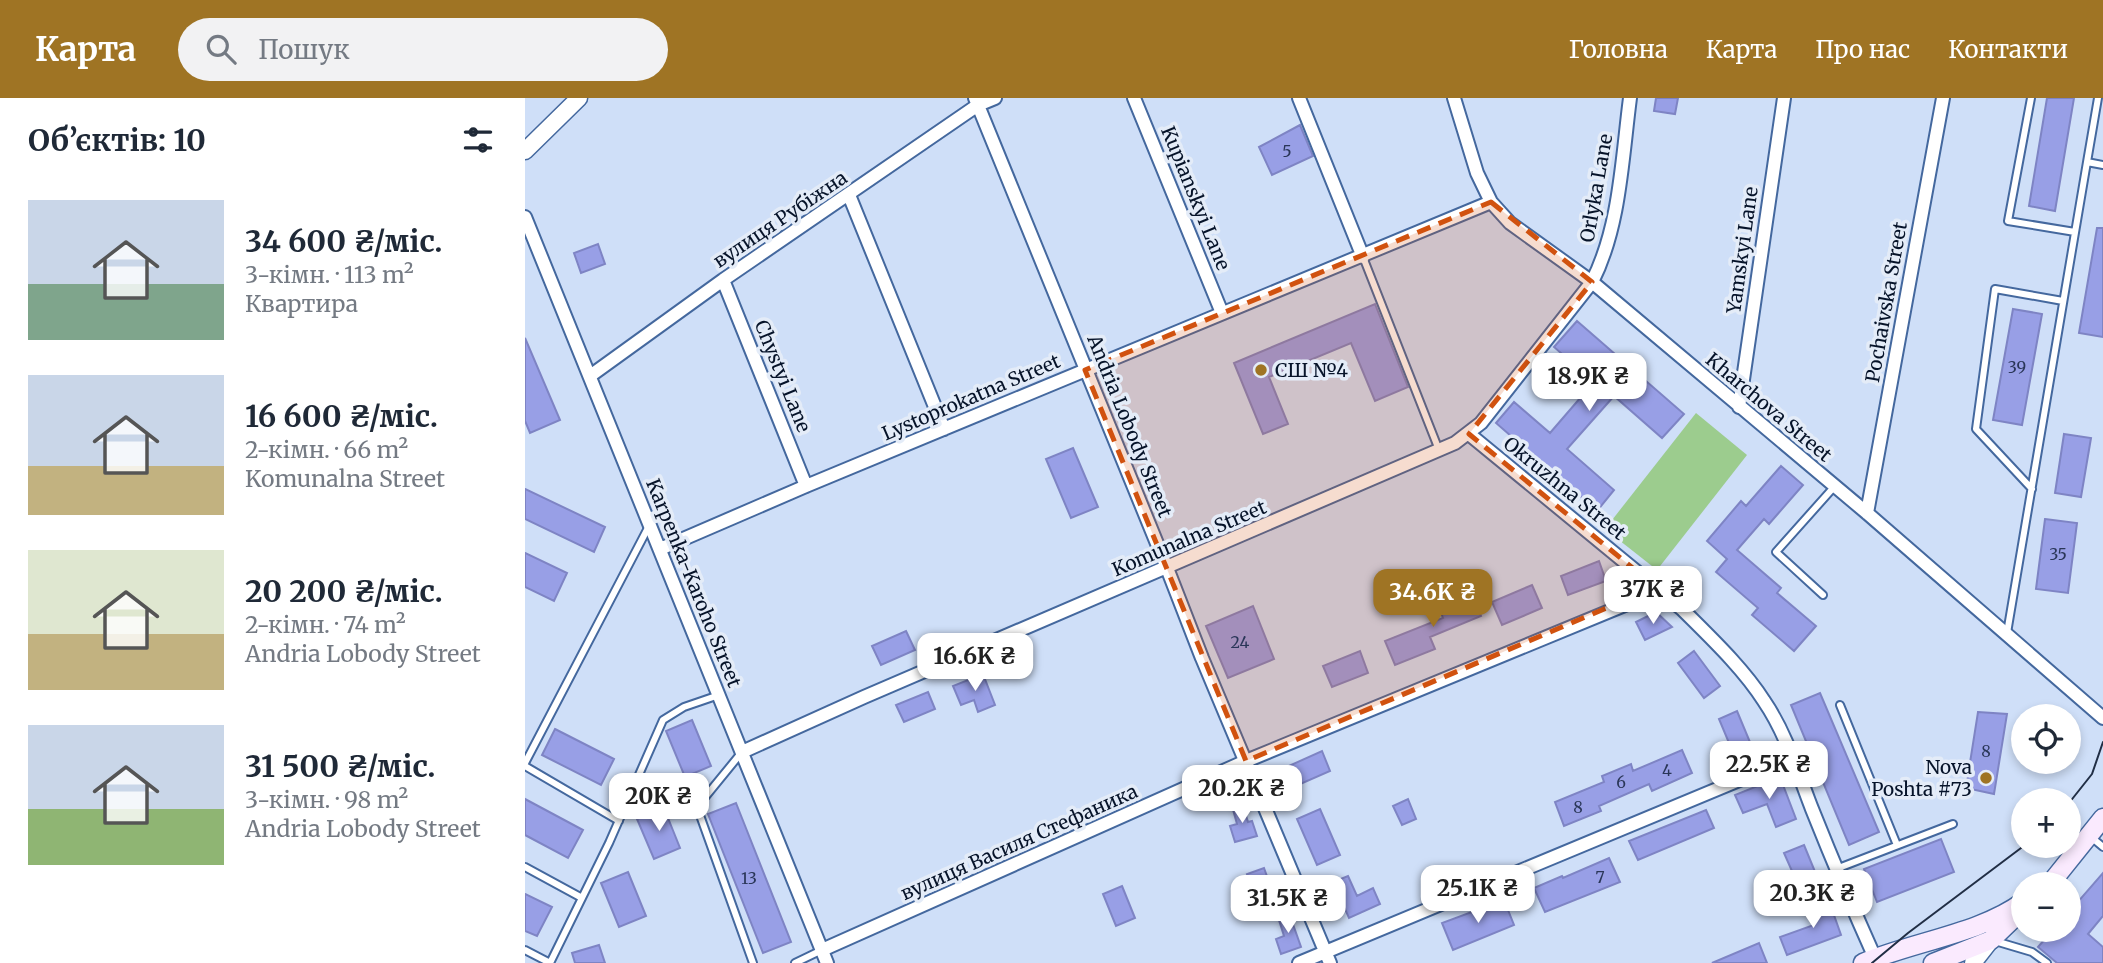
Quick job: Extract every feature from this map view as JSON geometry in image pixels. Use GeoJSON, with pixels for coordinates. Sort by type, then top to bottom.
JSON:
{"type":"FeatureCollection","features":[{"type":"Feature","properties":{"kind":"main road"},"geometry":{"type":"LineString","coordinates":[[2061,872],[2096,841],[2103,818]]}},
{"type":"Feature","properties":{"kind":"main road"},"geometry":{"type":"LineString","coordinates":[[1869,960],[1903,947],[1992,921],[2011,909]]}},
{"type":"Feature","properties":{"kind":"main road"},"geometry":{"type":"LineString","coordinates":[[1933,963],[1991,940],[2011,921]]}},
{"type":"Feature","properties":{"kind":"street"},"geometry":{"type":"LineString","coordinates":[[525,151],[579,98]]}},
{"type":"Feature","properties":{"kind":"street","name":"вулиця Рубіжна"},"geometry":{"type":"LineString","coordinates":[[590,376],[723,280],[849,195],[977,101],[995,98]]}},
{"type":"Feature","properties":{"kind":"street","name":"Kupianskyi Lane"},"geometry":{"type":"LineString","coordinates":[[1135,98],[1222,313]]}},
{"type":"Feature","properties":{"kind":"street"},"geometry":{"type":"LineString","coordinates":[[1299,98],[1363,257]]}},
{"type":"Feature","properties":{"kind":"street","name":"Kharchova Street"},"geometry":{"type":"LineString","coordinates":[[1454,98],[1477,173],[1491,202],[1510,223],[1593,282],[1867,513],[2103,718]]}},
{"type":"Feature","properties":{"kind":"street","name":"Orlyka Lane"},"geometry":{"type":"LineString","coordinates":[[1593,282],[1602,264],[1611,224],[1630,98]]}},
{"type":"Feature","properties":{"kind":"street","name":"Yamskyi Lane"},"geometry":{"type":"LineString","coordinates":[[1739,407],[1784,98]]}},
{"type":"Feature","properties":{"kind":"street","name":"Pochaivska Street"},"geometry":{"type":"LineString","coordinates":[[1867,513],[1943,98]]}},
{"type":"Feature","properties":{"kind":"street","name":"Andria Lobody Street"},"geometry":{"type":"LineString","coordinates":[[977,101],[1202,658],[1328,958]]}},
{"type":"Feature","properties":{"kind":"street"},"geometry":{"type":"LineString","coordinates":[[849,195],[944,429]]}},
{"type":"Feature","properties":{"kind":"street","name":"Lystoprokatna Street"},"geometry":{"type":"LineString","coordinates":[[660,549],[1491,202]]}},
{"type":"Feature","properties":{"kind":"street","name":"Karpenka-Karoho Street"},"geometry":{"type":"LineString","coordinates":[[525,217],[827,963]]}},
{"type":"Feature","properties":{"kind":"street","name":"Chystyi Lane"},"geometry":{"type":"LineString","coordinates":[[723,280],[806,486]]}},
{"type":"Feature","properties":{"kind":"street","name":"Komunalna Street"},"geometry":{"type":"LineString","coordinates":[[742,752],[1439,450],[1469,434],[1481,423],[1593,282]]}},
{"type":"Feature","properties":{"kind":"street","name":"Okruzhna Street"},"geometry":{"type":"LineString","coordinates":[[1469,434],[1656,587],[1712,639],[1763,699],[1792,758],[1869,960]]}},
{"type":"Feature","properties":{"kind":"street","name":"вулиця Василя Стефаника"},"geometry":{"type":"LineString","coordinates":[[822,950],[1247,761],[1627,604],[1656,587]]}},
{"type":"Feature","properties":{"kind":"street"},"geometry":{"type":"LineString","coordinates":[[1299,963],[1328,958],[1792,758]]}},
{"type":"Feature","properties":{"kind":"street"},"geometry":{"type":"LineString","coordinates":[[1973,963],[1991,940]]}},
{"type":"Feature","properties":{"kind":"lane"},"geometry":{"type":"LineString","coordinates":[[2031,98],[2008,220],[2075,232]]}},
{"type":"Feature","properties":{"kind":"lane"},"geometry":{"type":"LineString","coordinates":[[2007,634],[2098,98]]}},
{"type":"Feature","properties":{"kind":"lane"},"geometry":{"type":"LineString","coordinates":[[2087,162],[2103,165]]}},
{"type":"Feature","properties":{"kind":"lane"},"geometry":{"type":"LineString","coordinates":[[1363,257],[1439,450]]}},
{"type":"Feature","properties":{"kind":"lane"},"geometry":{"type":"LineString","coordinates":[[2032,489],[1976,429],[1995,289],[2063,301]]}},
{"type":"Feature","properties":{"kind":"lane"},"geometry":{"type":"LineString","coordinates":[[1823,595],[1776,552],[1834,487]]}},
{"type":"Feature","properties":{"kind":"lane"},"geometry":{"type":"LineString","coordinates":[[619,821],[525,765],[650,524]]}},
{"type":"Feature","properties":{"kind":"lane"},"geometry":{"type":"LineString","coordinates":[[525,950],[550,963],[619,821],[663,720],[684,707],[719,695]]}},
{"type":"Feature","properties":{"kind":"lane"},"geometry":{"type":"LineString","coordinates":[[1840,705],[1897,845]]}},
{"type":"Feature","properties":{"kind":"lane"},"geometry":{"type":"LineString","coordinates":[[742,752],[697,807],[753,963]]}},
{"type":"Feature","properties":{"kind":"lane"},"geometry":{"type":"LineString","coordinates":[[1836,869],[1953,824]]}},
{"type":"Feature","properties":{"kind":"lane"},"geometry":{"type":"LineString","coordinates":[[525,867],[582,898]]}},
{"type":"Feature","properties":{"kind":"lane"},"geometry":{"type":"LineString","coordinates":[[1991,940],[2032,951],[2047,963]]}},
{"type":"Feature","properties":{"kind":"lane"},"geometry":{"type":"LineString","coordinates":[[795,963],[822,950]]}},
{"type":"Feature","properties":{"kind":"highlighted area"},"geometry":{"type":"Polygon","coordinates":[[[1491,202],[1592,282],[1469,434],[1656,587],[1246,761],[1085,370],[1491,202]]]}},
{"type":"Feature","properties":{"kind":"green space"},"geometry":{"type":"Polygon","coordinates":[[[1696,413],[1747,455],[1657,570],[1605,529],[1696,413]]]}},
{"type":"Feature","properties":{"kind":"building"},"geometry":{"type":"Polygon","coordinates":[[[1656,98],[1678,98],[1675,114],[1654,111],[1656,98]]]}},
{"type":"Feature","properties":{"kind":"building"},"geometry":{"type":"Polygon","coordinates":[[[2047,98],[2074,98],[2055,211],[2029,206],[2047,98]]]}},
{"type":"Feature","properties":{"kind":"building"},"geometry":{"type":"Polygon","coordinates":[[[1300,125],[1313,156],[1272,175],[1259,147],[1300,125]]]}},
{"type":"Feature","properties":{"kind":"building"},"geometry":{"type":"Polygon","coordinates":[[[2097,228],[2103,228],[2103,337],[2079,333],[2097,228]]]}},
{"type":"Feature","properties":{"kind":"building"},"geometry":{"type":"Polygon","coordinates":[[[598,244],[605,264],[581,273],[574,253],[598,244]]]}},
{"type":"Feature","properties":{"kind":"building","name":"СШ №4"},"geometry":{"type":"Polygon","coordinates":[[[1375,304],[1408,387],[1375,401],[1351,343],[1269,377],[1288,424],[1263,434],[1234,363],[1375,304]]]}},
{"type":"Feature","properties":{"kind":"building"},"geometry":{"type":"Polygon","coordinates":[[[2013,309],[2042,314],[2022,425],[1993,420],[2013,309]]]}},
{"type":"Feature","properties":{"kind":"building"},"geometry":{"type":"Polygon","coordinates":[[[1577,321],[1684,414],[1662,438],[1614,396],[1567,449],[1614,490],[1597,511],[1496,423],[1514,402],[1550,433],[1594,382],[1554,347],[1577,321]]]}},
{"type":"Feature","properties":{"kind":"building"},"geometry":{"type":"Polygon","coordinates":[[[525,338],[560,420],[530,433],[525,421],[525,338]]]}},
{"type":"Feature","properties":{"kind":"building"},"geometry":{"type":"Polygon","coordinates":[[[2064,434],[2091,438],[2081,497],[2055,493],[2064,434]]]}},
{"type":"Feature","properties":{"kind":"building"},"geometry":{"type":"Polygon","coordinates":[[[1073,448],[1098,507],[1071,518],[1046,459],[1073,448]]]}},
{"type":"Feature","properties":{"kind":"building"},"geometry":{"type":"Polygon","coordinates":[[[1781,466],[1803,485],[1769,524],[1764,519],[1737,550],[1781,588],[1777,593],[1816,626],[1794,651],[1752,615],[1758,608],[1716,572],[1727,559],[1707,541],[1741,501],[1746,506],[1781,466]]]}},
{"type":"Feature","properties":{"kind":"building"},"geometry":{"type":"Polygon","coordinates":[[[525,489],[605,527],[594,552],[525,519],[525,489]]]}},
{"type":"Feature","properties":{"kind":"building"},"geometry":{"type":"Polygon","coordinates":[[[2045,519],[2077,523],[2068,593],[2036,589],[2045,519]]]}},
{"type":"Feature","properties":{"kind":"building"},"geometry":{"type":"Polygon","coordinates":[[[525,553],[567,573],[554,601],[525,587],[525,553]]]}},
{"type":"Feature","properties":{"kind":"building"},"geometry":{"type":"Polygon","coordinates":[[[1599,561],[1606,581],[1568,595],[1561,576],[1599,561]]]}},
{"type":"Feature","properties":{"kind":"building"},"geometry":{"type":"Polygon","coordinates":[[[1532,585],[1542,608],[1502,625],[1492,602],[1532,585]]]}},
{"type":"Feature","properties":{"kind":"building"},"geometry":{"type":"Polygon","coordinates":[[[1471,591],[1481,616],[1430,637],[1435,649],[1395,665],[1385,641],[1443,618],[1438,605],[1471,591]]]}},
{"type":"Feature","properties":{"kind":"building"},"geometry":{"type":"Polygon","coordinates":[[[1253,606],[1274,659],[1228,678],[1206,626],[1253,606]]]}},
{"type":"Feature","properties":{"kind":"building"},"geometry":{"type":"Polygon","coordinates":[[[1656,612],[1672,627],[1645,640],[1636,622],[1656,612]]]}},
{"type":"Feature","properties":{"kind":"building"},"geometry":{"type":"Polygon","coordinates":[[[906,631],[915,650],[881,665],[872,646],[906,631]]]}},
{"type":"Feature","properties":{"kind":"building"},"geometry":{"type":"Polygon","coordinates":[[[1360,651],[1368,673],[1332,687],[1323,666],[1360,651]]]}},
{"type":"Feature","properties":{"kind":"building"},"geometry":{"type":"Polygon","coordinates":[[[1694,651],[1720,686],[1704,698],[1678,663],[1694,651]]]}},
{"type":"Feature","properties":{"kind":"building"},"geometry":{"type":"Polygon","coordinates":[[[983,674],[995,705],[978,712],[974,700],[961,705],[953,686],[983,674]]]}},
{"type":"Feature","properties":{"kind":"building"},"geometry":{"type":"Polygon","coordinates":[[[928,692],[935,709],[904,722],[896,705],[928,692]]]}},
{"type":"Feature","properties":{"kind":"building"},"geometry":{"type":"Polygon","coordinates":[[[1820,693],[1879,832],[1849,845],[1791,705],[1820,693]]]}},
{"type":"Feature","properties":{"kind":"building"},"geometry":{"type":"Polygon","coordinates":[[[1737,711],[1752,747],[1734,755],[1719,719],[1737,711]]]}},
{"type":"Feature","properties":{"kind":"building"},"geometry":{"type":"Polygon","coordinates":[[[1978,712],[2007,714],[1994,794],[1966,788],[1978,712]]]}},
{"type":"Feature","properties":{"kind":"building"},"geometry":{"type":"Polygon","coordinates":[[[692,720],[711,766],[685,777],[666,731],[692,720]]]}},
{"type":"Feature","properties":{"kind":"building"},"geometry":{"type":"Polygon","coordinates":[[[555,729],[614,759],[601,785],[542,755],[555,729]]]}},
{"type":"Feature","properties":{"kind":"building"},"geometry":{"type":"Polygon","coordinates":[[[1682,750],[1692,773],[1652,791],[1649,784],[1599,806],[1601,811],[1564,826],[1555,802],[1604,782],[1602,776],[1631,764],[1633,771],[1682,750]]]}},
{"type":"Feature","properties":{"kind":"building"},"geometry":{"type":"Polygon","coordinates":[[[1322,751],[1330,771],[1289,789],[1280,770],[1322,751]]]}},
{"type":"Feature","properties":{"kind":"building"},"geometry":{"type":"Polygon","coordinates":[[[1780,777],[1796,819],[1776,827],[1767,804],[1743,813],[1735,795],[1780,777]]]}},
{"type":"Feature","properties":{"kind":"building"},"geometry":{"type":"Polygon","coordinates":[[[525,799],[583,830],[568,858],[525,835],[525,799]]]}},
{"type":"Feature","properties":{"kind":"building"},"geometry":{"type":"Polygon","coordinates":[[[1408,799],[1416,819],[1402,825],[1393,806],[1408,799]]]}},
{"type":"Feature","properties":{"kind":"building"},"geometry":{"type":"Polygon","coordinates":[[[736,803],[791,942],[763,953],[708,814],[736,803]]]}},
{"type":"Feature","properties":{"kind":"building"},"geometry":{"type":"Polygon","coordinates":[[[1242,803],[1248,822],[1252,821],[1257,836],[1235,842],[1230,826],[1237,824],[1232,806],[1242,803]]]}},
{"type":"Feature","properties":{"kind":"building"},"geometry":{"type":"Polygon","coordinates":[[[664,808],[680,848],[654,859],[637,819],[664,808]]]}},
{"type":"Feature","properties":{"kind":"building"},"geometry":{"type":"Polygon","coordinates":[[[1320,809],[1340,855],[1317,865],[1297,819],[1320,809]]]}},
{"type":"Feature","properties":{"kind":"building"},"geometry":{"type":"Polygon","coordinates":[[[1706,810],[1714,828],[1638,860],[1629,841],[1706,810]]]}},
{"type":"Feature","properties":{"kind":"building"},"geometry":{"type":"Polygon","coordinates":[[[1941,839],[1954,872],[1877,902],[1864,869],[1941,839]]]}},
{"type":"Feature","properties":{"kind":"building"},"geometry":{"type":"Polygon","coordinates":[[[1804,845],[1818,879],[1799,887],[1784,853],[1804,845]]]}},
{"type":"Feature","properties":{"kind":"building"},"geometry":{"type":"Polygon","coordinates":[[[1609,858],[1620,882],[1545,912],[1534,888],[1609,858]]]}},
{"type":"Feature","properties":{"kind":"building"},"geometry":{"type":"Polygon","coordinates":[[[1264,868],[1273,893],[1256,898],[1247,874],[1264,868]]]}},
{"type":"Feature","properties":{"kind":"building"},"geometry":{"type":"Polygon","coordinates":[[[628,872],[646,916],[619,927],[601,883],[628,872]]]}},
{"type":"Feature","properties":{"kind":"building"},"geometry":{"type":"Polygon","coordinates":[[[2103,873],[2103,916],[2088,934],[2103,947],[2103,963],[2057,963],[2038,947],[2042,942],[2081,942],[2081,898],[2103,873]]]}},
{"type":"Feature","properties":{"kind":"building"},"geometry":{"type":"Polygon","coordinates":[[[1348,876],[1357,896],[1373,888],[1380,904],[1349,918],[1333,882],[1348,876]]]}},
{"type":"Feature","properties":{"kind":"building"},"geometry":{"type":"Polygon","coordinates":[[[1122,886],[1135,918],[1116,926],[1103,894],[1122,886]]]}},
{"type":"Feature","properties":{"kind":"building"},"geometry":{"type":"Polygon","coordinates":[[[525,894],[552,907],[537,936],[525,931],[525,894]]]}},
{"type":"Feature","properties":{"kind":"building"},"geometry":{"type":"Polygon","coordinates":[[[1504,900],[1514,925],[1453,950],[1442,923],[1504,900]]]}},
{"type":"Feature","properties":{"kind":"building"},"geometry":{"type":"Polygon","coordinates":[[[1829,901],[1841,935],[1787,955],[1780,937],[1814,925],[1808,908],[1829,901]]]}},
{"type":"Feature","properties":{"kind":"building"},"geometry":{"type":"Polygon","coordinates":[[[1289,913],[1301,947],[1281,954],[1276,939],[1284,936],[1278,917],[1289,913]]]}},
{"type":"Feature","properties":{"kind":"building"},"geometry":{"type":"Polygon","coordinates":[[[1759,943],[1767,963],[1712,963],[1759,943]]]}},
{"type":"Feature","properties":{"kind":"building"},"geometry":{"type":"Polygon","coordinates":[[[599,945],[605,963],[575,963],[572,953],[599,945]]]}},
{"type":"Feature","properties":{"kind":"tram line"},"geometry":{"type":"LineString","coordinates":[[2081,788],[2092,774],[2103,742]]}},
{"type":"Feature","properties":{"kind":"tram line"},"geometry":{"type":"LineString","coordinates":[[1872,963],[2011,856]]}},
{"type":"Feature","properties":{"kind":"place","name":"СШ №4"},"geometry":{"type":"Point","coordinates":[1261,370]}},
{"type":"Feature","properties":{"kind":"place","name":"Nova Poshta #73"},"geometry":{"type":"Point","coordinates":[1986,778]}}]}
